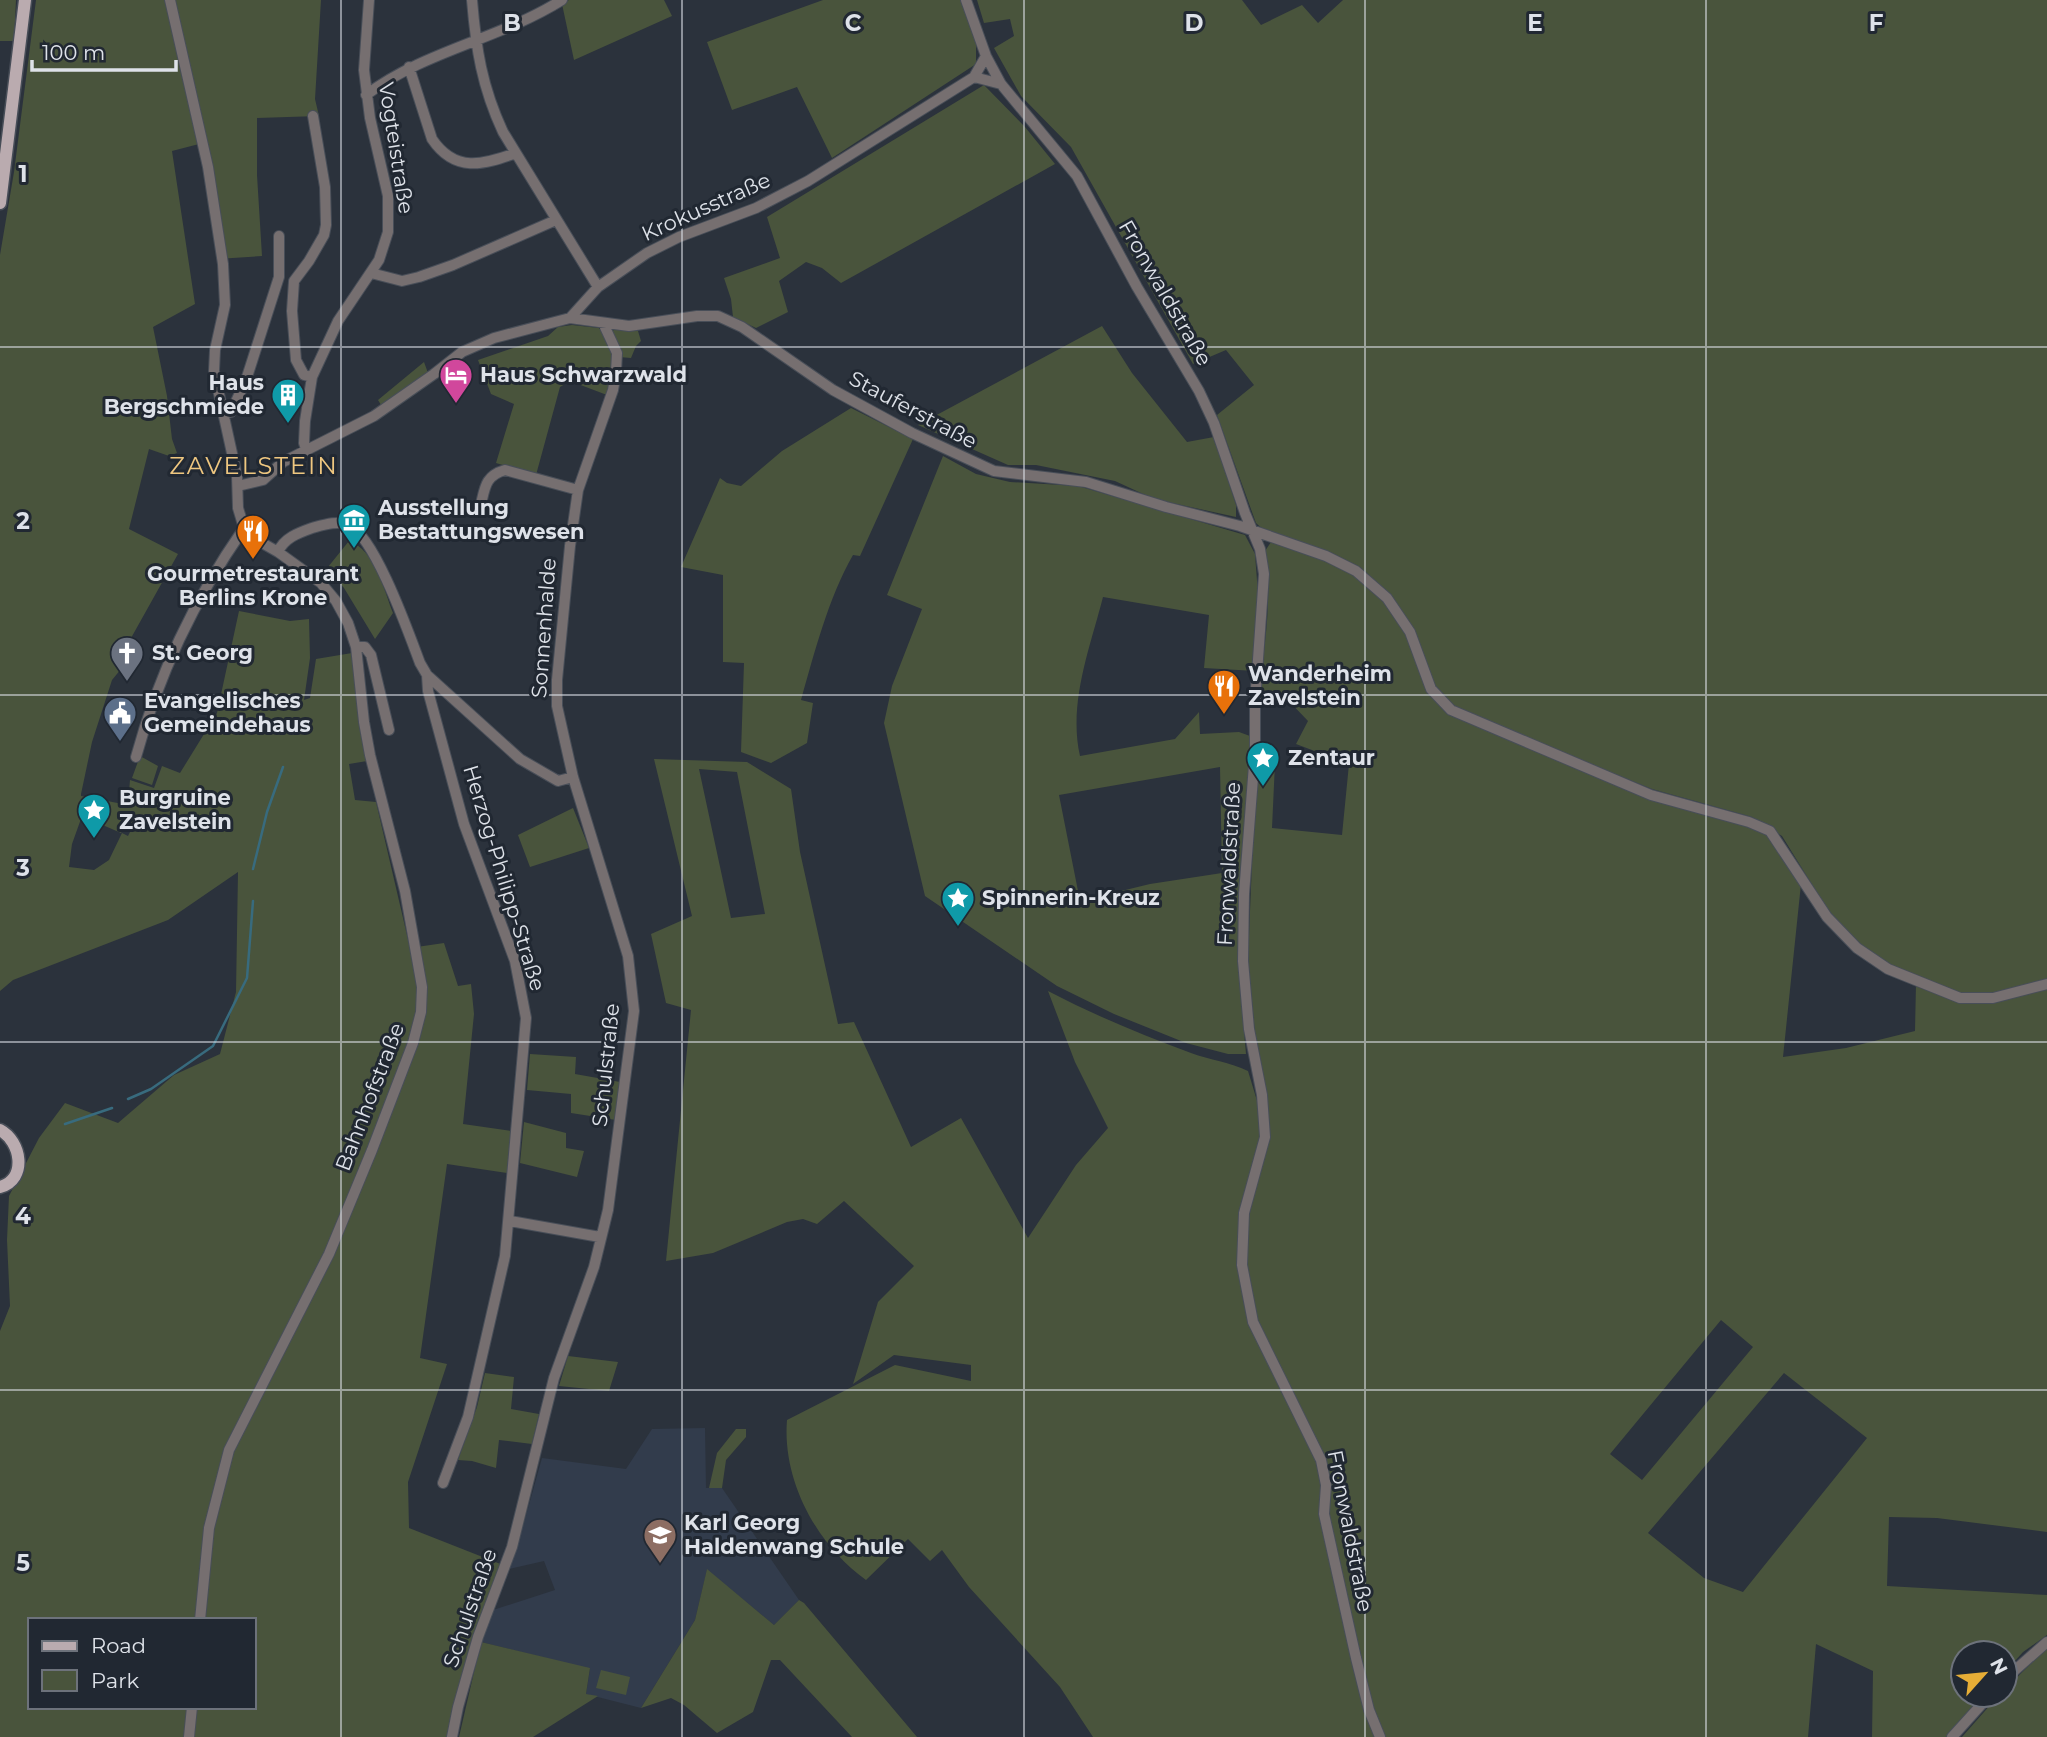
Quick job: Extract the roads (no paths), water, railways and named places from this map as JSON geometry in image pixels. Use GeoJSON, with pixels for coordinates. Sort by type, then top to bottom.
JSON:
{"type":"FeatureCollection","features":[{"type":"Feature","properties":{"kind":"main road"},"geometry":{"type":"LineString","coordinates":[[0,202],[25,0]]}},
{"type":"Feature","properties":{"kind":"main road"},"geometry":{"type":"LineString","coordinates":[[0,1130],[13,1139],[19,1155],[15,1177],[0,1187]]}},
{"type":"Feature","properties":{"kind":"street"},"geometry":{"type":"LineString","coordinates":[[136,757],[173,654],[215,575],[244,528],[238,508],[238,486],[214,371],[215,350],[225,305],[225,285],[208,167],[170,0]]}},
{"type":"Feature","properties":{"kind":"street","name":"Vogteistraße"},"geometry":{"type":"LineString","coordinates":[[306,449],[305,421],[312,377],[338,321],[371,273],[385,246],[390,215],[366,95],[365,45],[369,0]]}},
{"type":"Feature","properties":{"kind":"street"},"geometry":{"type":"LineString","coordinates":[[472,0],[481,77],[502,132],[597,287]]}},
{"type":"Feature","properties":{"kind":"street"},"geometry":{"type":"LineString","coordinates":[[366,95],[409,67],[523,21],[562,0]]}},
{"type":"Feature","properties":{"kind":"street","name":"Fronwaldstraße"},"geometry":{"type":"LineString","coordinates":[[966,0],[986,56],[1001,84],[1077,176],[1137,287],[1199,391],[1214,423],[1244,513],[1260,549],[1264,575],[1244,894],[1243,961],[1249,1030],[1262,1095],[1265,1137],[1244,1213],[1242,1265],[1253,1322],[1321,1460],[1326,1485],[1324,1514],[1369,1710],[1380,1737]]}},
{"type":"Feature","properties":{"kind":"street","name":"Krokusstraße"},"geometry":{"type":"LineString","coordinates":[[570,318],[597,287],[647,253],[680,237],[756,208],[808,181],[974,77],[986,56]]}},
{"type":"Feature","properties":{"kind":"street"},"geometry":{"type":"LineString","coordinates":[[409,67],[432,139],[439,149],[450,157],[477,164],[489,163],[516,153]]}},
{"type":"Feature","properties":{"kind":"street"},"geometry":{"type":"LineString","coordinates":[[974,77],[1001,84]]}},
{"type":"Feature","properties":{"kind":"street"},"geometry":{"type":"LineString","coordinates":[[312,377],[304,374],[296,360],[292,311],[294,281],[314,253],[324,235],[326,225],[325,187],[313,116]]}},
{"type":"Feature","properties":{"kind":"street"},"geometry":{"type":"LineString","coordinates":[[371,273],[402,281],[419,277],[556,220]]}},
{"type":"Feature","properties":{"kind":"street"},"geometry":{"type":"LineString","coordinates":[[224,414],[231,412],[246,380],[279,277],[279,236]]}},
{"type":"Feature","properties":{"kind":"street"},"geometry":{"type":"LineString","coordinates":[[279,277],[294,281]]}},
{"type":"Feature","properties":{"kind":"street","name":"Stauferstraße"},"geometry":{"type":"LineString","coordinates":[[570,318],[629,326],[697,316],[718,316],[742,327],[833,390],[966,460],[994,471],[1086,482],[1252,530],[1326,556],[1356,571],[1387,598],[1410,632],[1431,689],[1451,710],[1651,795],[1749,822],[1770,831],[1827,917],[1857,948],[1888,969],[1960,998],[1993,998],[2047,984]]}},
{"type":"Feature","properties":{"kind":"street"},"geometry":{"type":"LineString","coordinates":[[238,486],[263,480],[283,462],[389,407],[462,352],[494,338],[570,318]]}},
{"type":"Feature","properties":{"kind":"street","name":"Sonnenhalde"},"geometry":{"type":"LineString","coordinates":[[573,777],[561,731],[556,680],[578,490],[613,390],[616,372],[617,353],[603,323]]}},
{"type":"Feature","properties":{"kind":"street"},"geometry":{"type":"LineString","coordinates":[[480,508],[488,480],[494,473],[505,470],[578,490]]}},
{"type":"Feature","properties":{"kind":"street"},"geometry":{"type":"LineString","coordinates":[[278,552],[282,543],[299,533],[324,524],[342,522],[357,530],[385,577],[427,675],[520,760],[558,781],[573,777]]}},
{"type":"Feature","properties":{"kind":"street","name":"Bahnhofstraße"},"geometry":{"type":"LineString","coordinates":[[201,1618],[209,1528],[229,1450],[328,1254],[404,1067],[421,1012],[422,987],[405,891],[370,755],[356,647],[348,623],[336,601],[321,583],[257,540],[244,528]]}},
{"type":"Feature","properties":{"kind":"street"},"geometry":{"type":"LineString","coordinates":[[356,647],[365,647],[371,655],[389,730]]}},
{"type":"Feature","properties":{"kind":"street","name":"Herzog-Philipp-Straße"},"geometry":{"type":"LineString","coordinates":[[427,675],[428,691],[464,824],[514,961],[525,1009],[524,1054],[505,1256],[468,1417],[443,1483]]}},
{"type":"Feature","properties":{"kind":"street","name":"Schulstraße"},"geometry":{"type":"LineString","coordinates":[[452,1737],[472,1656],[512,1547],[554,1378],[594,1267],[608,1210],[634,1011],[628,956],[573,777]]}},
{"type":"Feature","properties":{"kind":"street"},"geometry":{"type":"LineString","coordinates":[[510,1221],[600,1237]]}},
{"type":"Feature","properties":{"kind":"street"},"geometry":{"type":"LineString","coordinates":[[2019,1667],[2047,1643]]}},
{"type":"Feature","properties":{"kind":"street"},"geometry":{"type":"LineString","coordinates":[[189,1737],[192,1709]]}},
{"type":"Feature","properties":{"kind":"street"},"geometry":{"type":"LineString","coordinates":[[1952,1737],[1977,1709]]}},
{"type":"Feature","properties":{"kind":"waterway"},"geometry":{"type":"LineString","coordinates":[[253,869],[267,812],[283,767]]}},
{"type":"Feature","properties":{"kind":"waterway"},"geometry":{"type":"LineString","coordinates":[[128,1099],[151,1089],[213,1046],[247,978],[253,901]]}},
{"type":"Feature","properties":{"kind":"waterway"},"geometry":{"type":"LineString","coordinates":[[65,1124],[112,1108]]}},
{"type":"Feature","properties":{"kind":"place","name":"Haus Schwarzwald"},"geometry":{"type":"Point","coordinates":[456,405]}},
{"type":"Feature","properties":{"kind":"place","name":"Haus Bergschmiede"},"geometry":{"type":"Point","coordinates":[288,425]}},
{"type":"Feature","properties":{"kind":"place","name":"Ausstellung Bestattungswesen"},"geometry":{"type":"Point","coordinates":[354,550]}},
{"type":"Feature","properties":{"kind":"place","name":"Gourmetrestaurant Berlins Krone"},"geometry":{"type":"Point","coordinates":[253,561]}},
{"type":"Feature","properties":{"kind":"place","name":"St. Georg"},"geometry":{"type":"Point","coordinates":[127,683]}},
{"type":"Feature","properties":{"kind":"place","name":"Wanderheim Zavelstein"},"geometry":{"type":"Point","coordinates":[1224,716]}},
{"type":"Feature","properties":{"kind":"place","name":"Evangelisches Gemeindehaus"},"geometry":{"type":"Point","coordinates":[120,743]}},
{"type":"Feature","properties":{"kind":"place","name":"Zentaur"},"geometry":{"type":"Point","coordinates":[1263,788]}},
{"type":"Feature","properties":{"kind":"place","name":"Burgruine Zavelstein"},"geometry":{"type":"Point","coordinates":[94,840]}},
{"type":"Feature","properties":{"kind":"place","name":"Spinnerin-Kreuz"},"geometry":{"type":"Point","coordinates":[958,928]}},
{"type":"Feature","properties":{"kind":"place","name":"Karl Georg Haldenwang Schule"},"geometry":{"type":"Point","coordinates":[660,1565]}},
{"type":"Feature","properties":{"kind":"district","name":"ZAVELSTEIN"},"geometry":{"type":"Point","coordinates":[254,466]}}]}
